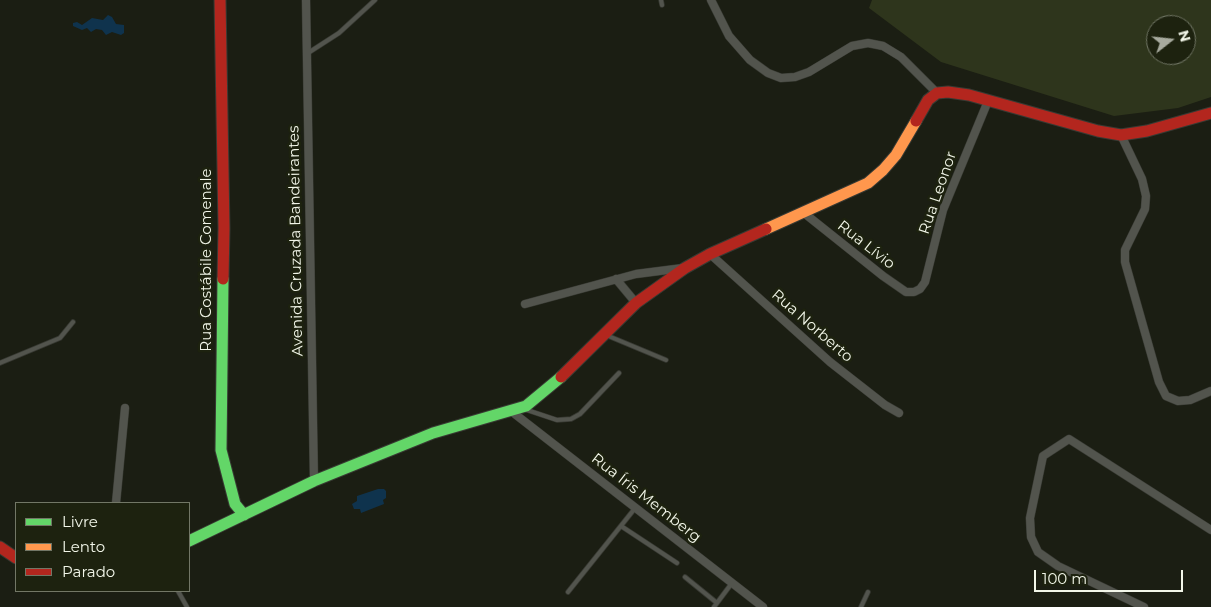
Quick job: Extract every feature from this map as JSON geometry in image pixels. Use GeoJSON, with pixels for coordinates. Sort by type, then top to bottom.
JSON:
{"type":"FeatureCollection","features":[{"type":"Feature","properties":{"kind":"street","name":"Rua Costábile Comenale"},"geometry":{"type":"LineString","coordinates":[[220,0],[224,228],[221,450],[235,504],[244,515]]}},
{"type":"Feature","properties":{"kind":"street","name":"Avenida Cruzada Bandeirantes"},"geometry":{"type":"LineString","coordinates":[[306,0],[314,481]]}},
{"type":"Feature","properties":{"kind":"street"},"geometry":{"type":"LineString","coordinates":[[711,0],[729,36],[750,60],[768,73],[781,78],[795,77],[809,72],[852,46],[868,43],[883,46],[901,56],[937,93]]}},
{"type":"Feature","properties":{"kind":"street"},"geometry":{"type":"LineString","coordinates":[[190,541],[314,481],[433,433],[526,406],[580,360],[636,303],[685,268],[710,254],[868,183],[896,155],[928,100],[937,93],[955,93],[1098,131],[1121,135],[1147,131],[1211,113]]}},
{"type":"Feature","properties":{"kind":"street","name":"Rua Leonor"},"geometry":{"type":"LineString","coordinates":[[914,292],[920,289],[925,282],[943,210],[988,101]]}},
{"type":"Feature","properties":{"kind":"street"},"geometry":{"type":"LineString","coordinates":[[1121,135],[1142,179],[1146,196],[1145,209],[1125,250],[1125,262],[1159,382],[1166,396],[1178,401],[1190,400],[1211,392]]}},
{"type":"Feature","properties":{"kind":"street","name":"Rua Lívio"},"geometry":{"type":"LineString","coordinates":[[804,213],[883,276],[906,292],[914,292]]}},
{"type":"Feature","properties":{"kind":"street","name":"Rua Norberto"},"geometry":{"type":"LineString","coordinates":[[710,254],[830,362],[885,405],[899,413]]}},
{"type":"Feature","properties":{"kind":"street"},"geometry":{"type":"LineString","coordinates":[[525,304],[651,271],[685,268]]}},
{"type":"Feature","properties":{"kind":"street"},"geometry":{"type":"LineString","coordinates":[[616,279],[636,303]]}},
{"type":"Feature","properties":{"kind":"street"},"geometry":{"type":"LineString","coordinates":[[116,502],[125,408]]}},
{"type":"Feature","properties":{"kind":"street","name":"Rua Íris Memberg"},"geometry":{"type":"LineString","coordinates":[[515,409],[763,607]]}},
{"type":"Feature","properties":{"kind":"street"},"geometry":{"type":"LineString","coordinates":[[1144,607],[1058,566],[1038,552],[1031,537],[1030,518],[1042,456],[1069,439],[1211,530]]}},
{"type":"Feature","properties":{"kind":"street"},"geometry":{"type":"LineString","coordinates":[[0,547],[15,557]]}},
{"type":"Feature","properties":{"kind":"lane"},"geometry":{"type":"LineString","coordinates":[[306,54],[338,33],[375,0]]}},
{"type":"Feature","properties":{"kind":"lane"},"geometry":{"type":"LineString","coordinates":[[0,363],[58,339],[73,322]]}},
{"type":"Feature","properties":{"kind":"lane"},"geometry":{"type":"LineString","coordinates":[[604,334],[666,360]]}},
{"type":"Feature","properties":{"kind":"lane"},"geometry":{"type":"LineString","coordinates":[[515,409],[549,418],[571,419],[580,414],[619,374]]}},
{"type":"Feature","properties":{"kind":"lane"},"geometry":{"type":"LineString","coordinates":[[568,592],[636,507]]}},
{"type":"Feature","properties":{"kind":"lane"},"geometry":{"type":"LineString","coordinates":[[621,526],[677,563]]}},
{"type":"Feature","properties":{"kind":"lane"},"geometry":{"type":"LineString","coordinates":[[685,577],[716,605],[732,583]]}},
{"type":"Feature","properties":{"kind":"lane"},"geometry":{"type":"LineString","coordinates":[[179,592],[187,607]]}},
{"type":"Feature","properties":{"kind":"lane"},"geometry":{"type":"LineString","coordinates":[[861,607],[868,592]]}},
{"type":"Feature","properties":{"kind":"green space"},"geometry":{"type":"Polygon","coordinates":[[[872,0],[1211,0],[1211,97],[1178,108],[1114,116],[941,62],[869,8],[872,0]]]}},
{"type":"Feature","properties":{"kind":"water"},"geometry":{"type":"Polygon","coordinates":[[[108,15],[112,17],[116,24],[124,25],[124,33],[121,35],[112,32],[106,35],[102,30],[96,29],[91,32],[87,28],[82,30],[73,26],[73,23],[77,22],[82,25],[92,18],[103,20],[108,15]]]}},
{"type":"Feature","properties":{"kind":"water"},"geometry":{"type":"Polygon","coordinates":[[[378,489],[386,491],[386,498],[383,500],[384,504],[361,513],[360,509],[354,509],[352,504],[357,501],[357,496],[378,489]]]}},
{"type":"Feature","properties":{"kind":"traffic: fast"},"geometry":{"type":"LineString","coordinates":[[223,279],[221,450],[235,504],[244,515]]}},
{"type":"Feature","properties":{"kind":"traffic: fast"},"geometry":{"type":"LineString","coordinates":[[190,541],[314,481],[433,433],[526,406],[561,377]]}},
{"type":"Feature","properties":{"kind":"traffic: slow"},"geometry":{"type":"LineString","coordinates":[[766,229],[868,183],[896,155],[916,121]]}},
{"type":"Feature","properties":{"kind":"traffic: jam"},"geometry":{"type":"LineString","coordinates":[[220,0],[224,228],[223,279]]}},
{"type":"Feature","properties":{"kind":"traffic: jam"},"geometry":{"type":"LineString","coordinates":[[916,121],[928,100],[937,93],[948,92],[969,95],[1098,131],[1121,135],[1147,131],[1211,113]]}},
{"type":"Feature","properties":{"kind":"traffic: jam"},"geometry":{"type":"LineString","coordinates":[[561,377],[636,303],[685,268],[710,254],[766,229]]}},
{"type":"Feature","properties":{"kind":"traffic: jam"},"geometry":{"type":"LineString","coordinates":[[0,547],[15,557]]}}]}
